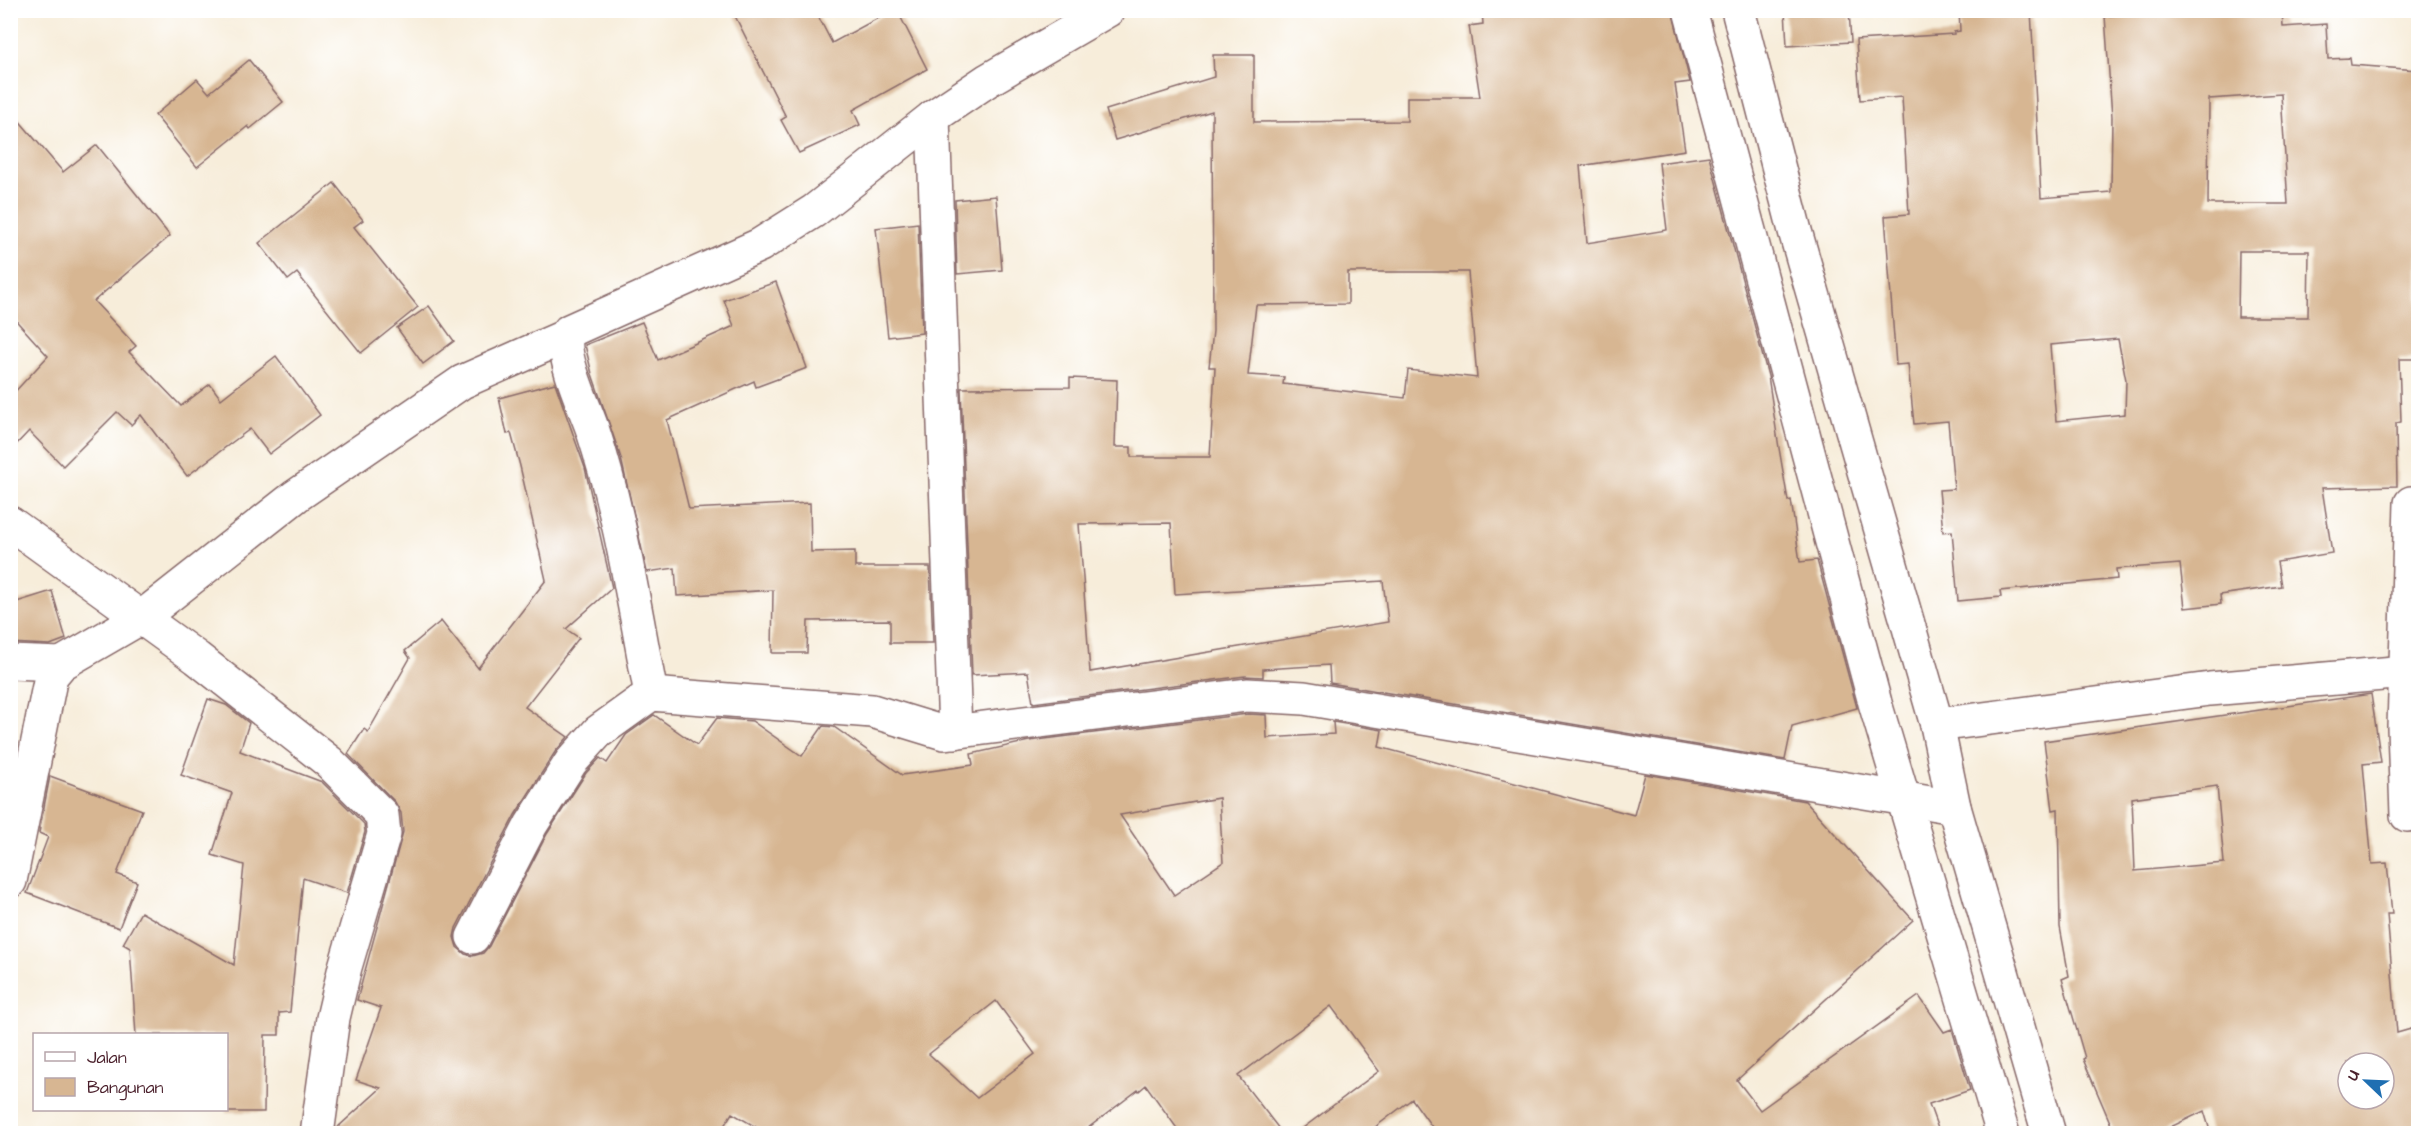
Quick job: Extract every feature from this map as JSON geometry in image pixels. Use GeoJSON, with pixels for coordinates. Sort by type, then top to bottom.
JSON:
{"type":"FeatureCollection","features":[{"type":"Feature","properties":{"kind":"street"},"geometry":{"type":"LineString","coordinates":[[10,881],[51,676],[61,664],[142,617],[296,496],[462,382],[566,336],[571,330],[760,245],[785,231],[814,211],[933,117],[988,80],[1108,10]]}},
{"type":"Feature","properties":{"kind":"street"},"geometry":{"type":"LineString","coordinates":[[1690,10],[1875,704],[2002,1134]]}},
{"type":"Feature","properties":{"kind":"street"},"geometry":{"type":"LineString","coordinates":[[1738,10],[1795,231],[1937,725],[1954,807],[2044,1132]]}},
{"type":"Feature","properties":{"kind":"street"},"geometry":{"type":"LineString","coordinates":[[933,117],[955,732]]}},
{"type":"Feature","properties":{"kind":"street"},"geometry":{"type":"LineString","coordinates":[[566,336],[569,362],[593,430],[620,527],[651,694]]}},
{"type":"Feature","properties":{"kind":"street"},"geometry":{"type":"LineString","coordinates":[[2407,815],[2404,727],[2412,674],[2411,503]]}},
{"type":"Feature","properties":{"kind":"street"},"geometry":{"type":"LineString","coordinates":[[10,523],[197,658],[329,762],[382,815],[384,834],[345,967],[333,1018],[317,1134]]}},
{"type":"Feature","properties":{"kind":"street"},"geometry":{"type":"LineString","coordinates":[[10,662],[61,664]]}},
{"type":"Feature","properties":{"kind":"street"},"geometry":{"type":"LineString","coordinates":[[1937,725],[2210,689],[2412,674]]}},
{"type":"Feature","properties":{"kind":"street"},"geometry":{"type":"LineString","coordinates":[[473,937],[531,825],[571,762],[598,732],[651,694],[872,711],[944,733],[1247,695],[1304,698],[1954,807]]}},
{"type":"Feature","properties":{"kind":"building"},"geometry":{"type":"Polygon","coordinates":[[[732,10],[815,10],[832,43],[893,10],[897,10],[927,69],[853,110],[860,125],[799,153],[781,120],[786,117],[732,10]]]}},
{"type":"Feature","properties":{"kind":"building"},"geometry":{"type":"Polygon","coordinates":[[[1482,10],[1672,10],[1690,82],[1675,84],[1685,150],[1580,166],[1587,243],[1667,230],[1659,163],[1709,156],[1768,376],[1800,562],[1817,560],[1857,708],[1792,726],[1785,760],[1330,683],[1329,665],[1263,669],[1263,677],[1245,676],[1033,703],[1028,672],[972,675],[961,388],[1070,387],[1070,378],[1117,380],[1115,447],[1131,447],[1131,457],[1210,457],[1215,367],[1209,367],[1213,331],[1212,111],[1115,140],[1106,110],[1214,77],[1213,55],[1254,55],[1254,122],[1407,121],[1407,97],[1480,97],[1469,26],[1483,24],[1482,10]],[[1348,272],[1348,304],[1256,305],[1248,375],[1284,377],[1283,384],[1405,398],[1408,370],[1477,378],[1468,272],[1348,272]],[[1171,523],[1079,524],[1090,672],[1388,622],[1383,581],[1175,594],[1171,523]]]}},
{"type":"Feature","properties":{"kind":"building"},"geometry":{"type":"Polygon","coordinates":[[[1785,10],[1849,10],[1851,42],[1787,46],[1785,10]]]}},
{"type":"Feature","properties":{"kind":"building"},"geometry":{"type":"Polygon","coordinates":[[[1959,10],[2031,10],[2041,198],[2111,192],[2112,117],[2105,16],[2199,10],[2282,10],[2283,27],[2326,24],[2328,59],[2350,58],[2351,65],[2418,70],[2418,359],[2399,359],[2401,422],[2396,423],[2397,486],[2322,488],[2332,553],[2277,562],[2281,586],[2220,595],[2221,604],[2185,608],[2180,564],[2116,569],[2117,579],[2000,591],[2001,597],[1958,601],[1952,531],[1943,532],[1939,490],[1954,489],[1948,421],[1914,424],[1908,364],[1896,365],[1885,216],[1909,214],[1902,97],[1860,100],[1856,40],[1954,34],[1960,31],[1959,10]],[[2281,94],[2209,99],[2208,204],[2288,204],[2281,94]],[[2239,251],[2238,317],[2308,317],[2309,251],[2239,251]],[[2118,339],[2050,345],[2056,421],[2125,414],[2126,380],[2118,339]]]}},
{"type":"Feature","properties":{"kind":"building"},"geometry":{"type":"Polygon","coordinates":[[[249,60],[283,102],[250,129],[248,126],[197,167],[155,115],[197,79],[209,93],[249,60]]]}},
{"type":"Feature","properties":{"kind":"building"},"geometry":{"type":"Polygon","coordinates":[[[10,110],[63,172],[97,145],[170,236],[94,301],[136,346],[129,352],[181,406],[210,384],[221,399],[276,356],[320,415],[269,454],[250,429],[187,476],[141,415],[131,425],[117,412],[63,466],[29,431],[10,451],[10,397],[48,356],[10,314],[10,110]]]}},
{"type":"Feature","properties":{"kind":"building"},"geometry":{"type":"Polygon","coordinates":[[[334,183],[363,220],[354,227],[418,307],[361,353],[297,273],[288,280],[259,243],[334,183]]]}},
{"type":"Feature","properties":{"kind":"building"},"geometry":{"type":"Polygon","coordinates":[[[996,196],[1002,270],[957,274],[955,200],[996,196]]]}},
{"type":"Feature","properties":{"kind":"building"},"geometry":{"type":"Polygon","coordinates":[[[918,223],[922,333],[888,337],[876,228],[918,223]]]}},
{"type":"Feature","properties":{"kind":"building"},"geometry":{"type":"Polygon","coordinates":[[[776,282],[807,368],[756,387],[754,381],[667,420],[689,509],[810,503],[811,552],[855,551],[855,567],[930,567],[933,643],[890,643],[890,620],[808,621],[807,653],[772,653],[773,590],[677,596],[675,568],[647,572],[621,458],[592,374],[585,345],[642,322],[658,360],[734,326],[724,300],[776,282]]]}},
{"type":"Feature","properties":{"kind":"building"},"geometry":{"type":"Polygon","coordinates":[[[429,306],[454,341],[423,364],[397,328],[429,306]]]}},
{"type":"Feature","properties":{"kind":"building"},"geometry":{"type":"Polygon","coordinates":[[[555,383],[585,468],[612,588],[566,629],[579,638],[525,707],[568,737],[555,752],[515,815],[456,928],[454,937],[457,947],[465,954],[473,956],[483,953],[489,946],[547,834],[586,773],[600,758],[607,763],[626,735],[654,715],[697,745],[717,718],[752,721],[802,756],[823,726],[834,727],[902,775],[973,765],[971,754],[1029,741],[1248,714],[1266,715],[1267,738],[1334,734],[1333,722],[1382,730],[1379,747],[1634,815],[1645,774],[1805,801],[1913,920],[1737,1080],[1760,1110],[1919,996],[1944,1032],[1952,1029],[1970,1090],[1929,1104],[1940,1134],[1437,1134],[1412,1099],[1366,1134],[1295,1134],[1379,1071],[1331,1006],[1238,1076],[1283,1134],[1181,1134],[1146,1085],[1080,1134],[768,1134],[732,1113],[719,1134],[336,1134],[337,1128],[381,1088],[356,1080],[381,1008],[357,1000],[403,832],[401,813],[395,802],[348,754],[364,729],[368,732],[410,658],[405,651],[441,621],[478,668],[546,580],[520,466],[511,433],[507,434],[499,398],[555,383]],[[1219,798],[1120,815],[1174,895],[1223,862],[1219,798]],[[996,1001],[929,1054],[977,1098],[1035,1054],[996,1001]]]}},
{"type":"Feature","properties":{"kind":"building"},"geometry":{"type":"Polygon","coordinates":[[[52,591],[66,639],[50,645],[10,643],[10,604],[52,591]]]}},
{"type":"Feature","properties":{"kind":"building"},"geometry":{"type":"Polygon","coordinates":[[[2371,694],[2381,762],[2363,764],[2372,864],[2387,863],[2392,914],[2387,914],[2397,1033],[2411,1029],[2418,1056],[2418,1134],[2211,1134],[2204,1111],[2156,1134],[2115,1134],[2083,1059],[2085,1058],[2062,979],[2069,976],[2060,927],[2058,809],[2053,810],[2044,741],[2371,694]],[[2217,786],[2132,798],[2135,871],[2224,863],[2217,786]]]}},
{"type":"Feature","properties":{"kind":"building"},"geometry":{"type":"Polygon","coordinates":[[[208,699],[226,705],[249,723],[240,751],[322,782],[364,824],[365,832],[347,893],[303,878],[290,1012],[279,1013],[279,1035],[265,1035],[264,1112],[226,1112],[228,1111],[228,1033],[136,1033],[130,948],[123,944],[141,912],[234,965],[244,865],[212,855],[232,793],[181,775],[208,699]]]}},
{"type":"Feature","properties":{"kind":"building"},"geometry":{"type":"Polygon","coordinates":[[[50,776],[142,810],[117,874],[137,882],[119,928],[27,893],[48,837],[39,833],[50,776]]]}}]}
